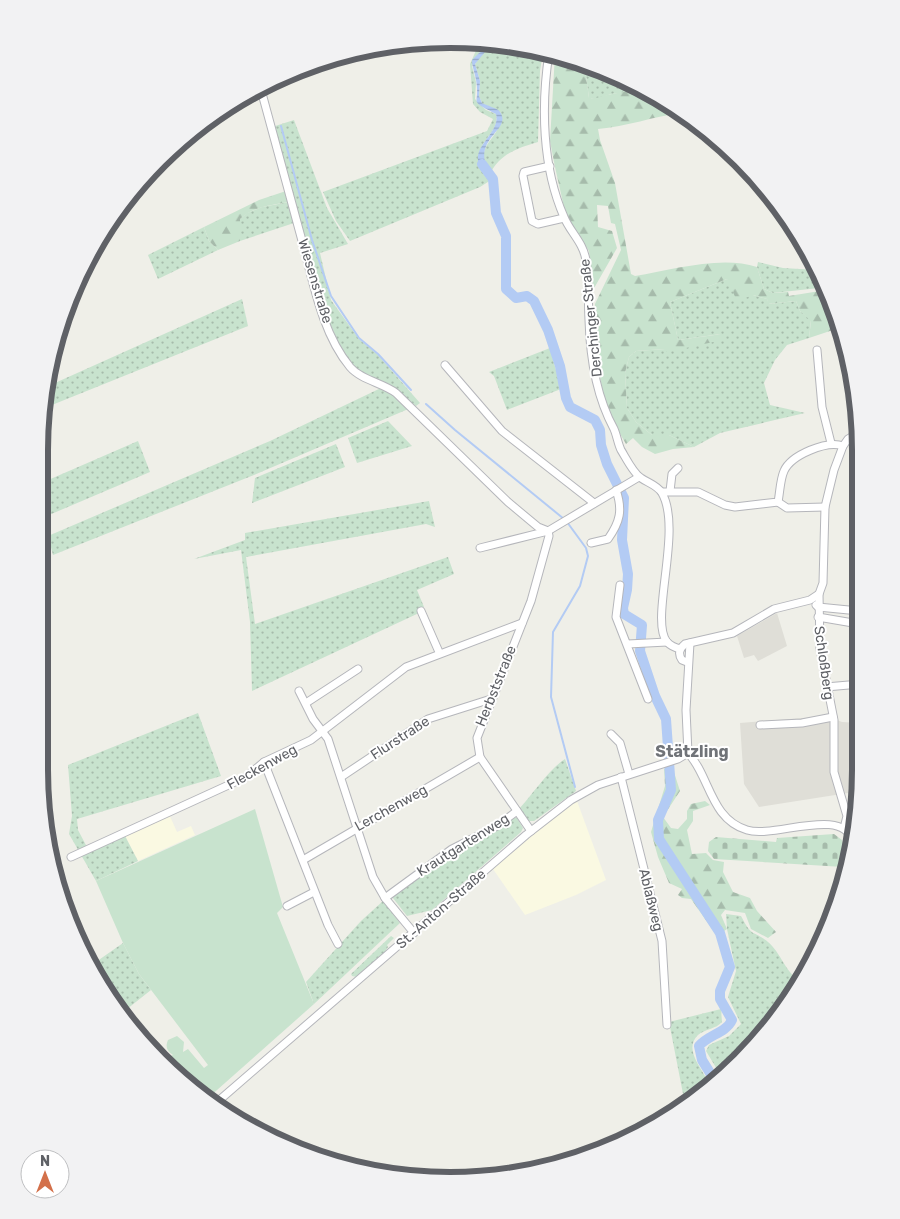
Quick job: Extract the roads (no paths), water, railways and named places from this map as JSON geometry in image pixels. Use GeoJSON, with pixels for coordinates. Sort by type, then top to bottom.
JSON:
{"type":"FeatureCollection","features":[{"type":"Feature","properties":{"kind":"street","name":"Derchinger Straße"},"geometry":{"type":"LineString","coordinates":[[548,60],[545,125],[550,166],[564,218],[579,239],[586,259],[590,343],[602,406],[621,449],[639,477],[653,483],[662,492]]}},
{"type":"Feature","properties":{"kind":"street","name":"Wiesenstraße"},"geometry":{"type":"LineString","coordinates":[[262,94],[320,305],[344,360],[361,376],[387,386],[396,393],[508,502],[538,527],[548,530]]}},
{"type":"Feature","properties":{"kind":"street"},"geometry":{"type":"LineString","coordinates":[[550,166],[524,172],[523,176],[532,221],[538,224],[564,218]]}},
{"type":"Feature","properties":{"kind":"street"},"geometry":{"type":"LineString","coordinates":[[817,350],[822,407],[831,443]]}},
{"type":"Feature","properties":{"kind":"street"},"geometry":{"type":"LineString","coordinates":[[445,365],[502,431],[594,503]]}},
{"type":"Feature","properties":{"kind":"street"},"geometry":{"type":"LineString","coordinates":[[778,502],[781,480],[787,466],[812,450],[831,443],[843,446],[852,437]]}},
{"type":"Feature","properties":{"kind":"street","name":"Schloßberg"},"geometry":{"type":"LineString","coordinates":[[843,446],[834,470],[824,508],[823,584],[819,594],[818,617],[826,688],[833,717],[834,772],[847,816],[844,828]]}},
{"type":"Feature","properties":{"kind":"street"},"geometry":{"type":"LineString","coordinates":[[670,491],[672,474],[678,468]]}},
{"type":"Feature","properties":{"kind":"street"},"geometry":{"type":"LineString","coordinates":[[480,548],[548,530],[639,477]]}},
{"type":"Feature","properties":{"kind":"street"},"geometry":{"type":"LineString","coordinates":[[591,544],[608,539],[618,524],[621,506],[619,488]]}},
{"type":"Feature","properties":{"kind":"street"},"geometry":{"type":"LineString","coordinates":[[667,642],[663,630],[662,605],[669,544],[666,504],[662,492],[698,492],[725,505],[735,507],[778,502],[787,508],[824,508]]}},
{"type":"Feature","properties":{"kind":"street","name":"Herbststraße"},"geometry":{"type":"LineString","coordinates":[[480,757],[477,738],[531,600],[549,536],[548,530]]}},
{"type":"Feature","properties":{"kind":"street"},"geometry":{"type":"LineString","coordinates":[[620,585],[616,617],[648,699]]}},
{"type":"Feature","properties":{"kind":"street"},"geometry":{"type":"LineString","coordinates":[[680,650],[690,643],[733,633],[774,609],[810,600],[819,594]]}},
{"type":"Feature","properties":{"kind":"street","name":"Schloßberg"},"geometry":{"type":"LineString","coordinates":[[810,600],[818,607]]}},
{"type":"Feature","properties":{"kind":"street"},"geometry":{"type":"LineString","coordinates":[[818,607],[852,610]]}},
{"type":"Feature","properties":{"kind":"street"},"geometry":{"type":"LineString","coordinates":[[421,611],[439,652]]}},
{"type":"Feature","properties":{"kind":"street"},"geometry":{"type":"LineString","coordinates":[[818,617],[852,623]]}},
{"type":"Feature","properties":{"kind":"street","name":"Fleckenweg"},"geometry":{"type":"LineString","coordinates":[[70,856],[246,777],[264,762],[301,746],[394,674],[412,663],[522,622]]}},
{"type":"Feature","properties":{"kind":"street"},"geometry":{"type":"LineString","coordinates":[[628,644],[667,642],[680,650]]}},
{"type":"Feature","properties":{"kind":"street"},"geometry":{"type":"LineString","coordinates":[[690,643],[691,653],[687,662],[686,710],[688,753],[718,808],[729,820],[742,828],[756,832],[828,824],[844,828],[848,832]]}},
{"type":"Feature","properties":{"kind":"street"},"geometry":{"type":"LineString","coordinates":[[680,650],[681,658],[687,662]]}},
{"type":"Feature","properties":{"kind":"street"},"geometry":{"type":"LineString","coordinates":[[306,703],[358,669]]}},
{"type":"Feature","properties":{"kind":"street"},"geometry":{"type":"LineString","coordinates":[[826,688],[852,685]]}},
{"type":"Feature","properties":{"kind":"street"},"geometry":{"type":"LineString","coordinates":[[299,691],[328,739],[373,877],[385,898],[414,933]]}},
{"type":"Feature","properties":{"kind":"street","name":"Flurstraße"},"geometry":{"type":"LineString","coordinates":[[341,777],[428,719],[491,699]]}},
{"type":"Feature","properties":{"kind":"street","name":"Schloßberg"},"geometry":{"type":"LineString","coordinates":[[760,725],[802,723],[833,717]]}},
{"type":"Feature","properties":{"kind":"street"},"geometry":{"type":"LineString","coordinates":[[611,734],[620,743],[629,774]]}},
{"type":"Feature","properties":{"kind":"street","name":"St.-Anton-Straße"},"geometry":{"type":"LineString","coordinates":[[220,1099],[531,831],[571,800],[598,785],[668,762],[688,753]]}},
{"type":"Feature","properties":{"kind":"street"},"geometry":{"type":"LineString","coordinates":[[480,757],[531,831]]}},
{"type":"Feature","properties":{"kind":"street","name":"Lerchenweg"},"geometry":{"type":"LineString","coordinates":[[303,860],[351,830],[358,828],[480,757]]}},
{"type":"Feature","properties":{"kind":"street"},"geometry":{"type":"LineString","coordinates":[[264,762],[314,892],[338,944]]}},
{"type":"Feature","properties":{"kind":"street","name":"Ablaßweg"},"geometry":{"type":"LineString","coordinates":[[621,776],[662,941],[667,1025]]}},
{"type":"Feature","properties":{"kind":"street","name":"Krautgartenweg"},"geometry":{"type":"LineString","coordinates":[[385,898],[452,849],[497,826],[517,811]]}},
{"type":"Feature","properties":{"kind":"street"},"geometry":{"type":"LineString","coordinates":[[287,906],[314,892]]}},
{"type":"Feature","properties":{"kind":"water"},"geometry":{"type":"Polygon","coordinates":[[[482,49],[486,49],[475,64],[480,81],[479,96],[482,103],[500,112],[502,119],[501,125],[487,144],[485,152],[485,162],[490,174],[488,176],[480,167],[479,151],[493,129],[496,122],[496,114],[481,106],[477,101],[476,80],[472,60],[482,49]]]}},
{"type":"Feature","properties":{"kind":"waterway"},"geometry":{"type":"LineString","coordinates":[[281,126],[312,240],[331,296],[359,338],[378,354],[411,390]]}},
{"type":"Feature","properties":{"kind":"waterway"},"geometry":{"type":"LineString","coordinates":[[482,164],[493,179],[496,213],[506,236],[506,289],[516,298],[527,296],[534,301],[548,330],[560,366],[566,398],[570,407],[595,420],[600,430],[601,445],[607,464],[624,498],[622,540],[628,574],[623,608],[624,614],[642,625],[640,651],[655,696],[666,719],[671,790],[658,820],[659,839],[720,933],[730,967],[720,991],[720,999],[732,1020],[726,1028],[699,1046],[702,1060],[711,1075]]}},
{"type":"Feature","properties":{"kind":"waterway"},"geometry":{"type":"LineString","coordinates":[[426,404],[564,519]]}},
{"type":"Feature","properties":{"kind":"waterway"},"geometry":{"type":"LineString","coordinates":[[567,522],[586,548],[588,556],[580,586],[553,632],[551,697],[575,787]]}},
{"type":"Feature","properties":{"kind":"district","name":"Stätzling"},"geometry":{"type":"Point","coordinates":[692,751]}}]}
